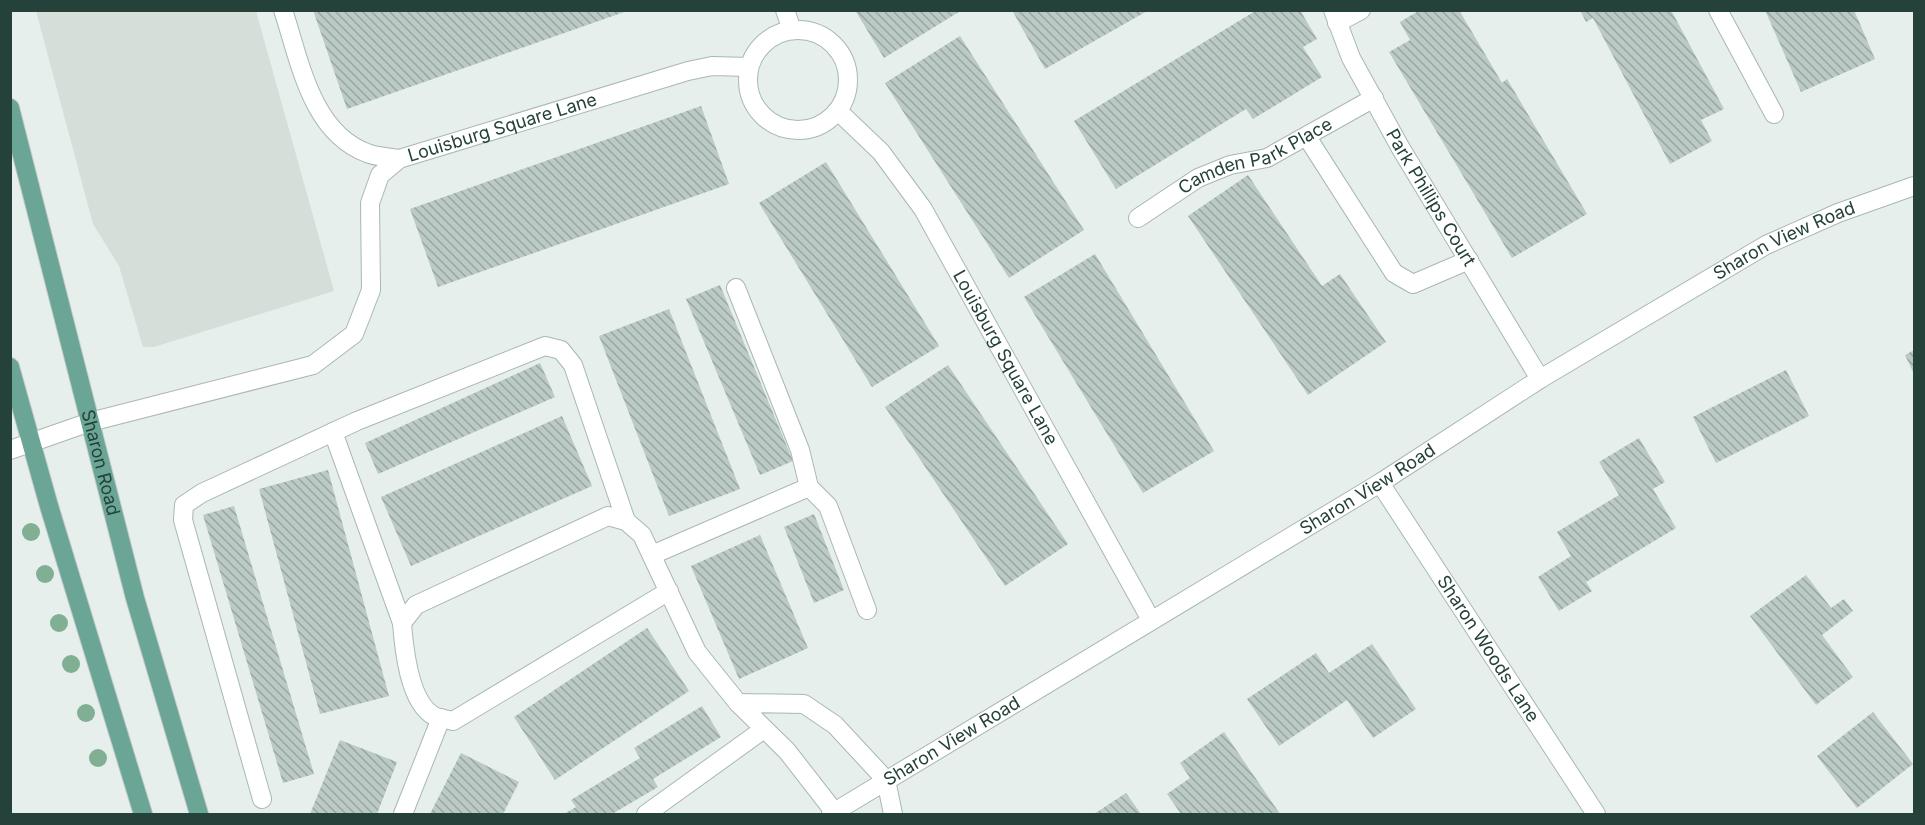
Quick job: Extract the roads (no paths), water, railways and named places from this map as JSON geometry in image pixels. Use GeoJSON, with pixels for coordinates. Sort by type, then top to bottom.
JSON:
{"type":"FeatureCollection","features":[{"type":"Feature","properties":{"kind":"main road","name":"Sharon Road"},"geometry":{"type":"LineString","coordinates":[[10,108],[135,598],[199,814]]}},
{"type":"Feature","properties":{"kind":"main road"},"geometry":{"type":"LineString","coordinates":[[10,367],[142,814]]}},
{"type":"Feature","properties":{"kind":"street"},"geometry":{"type":"LineString","coordinates":[[283,10],[319,114],[338,136],[367,154],[399,159]]}},
{"type":"Feature","properties":{"kind":"street"},"geometry":{"type":"LineString","coordinates":[[785,10],[792,30]]}},
{"type":"Feature","properties":{"kind":"street"},"geometry":{"type":"LineString","coordinates":[[1335,16],[1361,10]]}},
{"type":"Feature","properties":{"kind":"street"},"geometry":{"type":"LineString","coordinates":[[1718,10],[1774,114]]}},
{"type":"Feature","properties":{"kind":"street","name":"Park Phillips Court"},"geometry":{"type":"LineString","coordinates":[[1335,16],[1351,58],[1540,379]]}},
{"type":"Feature","properties":{"kind":"street"},"geometry":{"type":"LineString","coordinates":[[792,30],[811,32],[829,40],[842,55],[848,74],[847,94],[838,111],[823,124],[804,130],[784,129],[767,120],[754,106],[747,87],[749,67],[758,50],[773,37],[792,30]]}},
{"type":"Feature","properties":{"kind":"street","name":"Louisburg Square Lane"},"geometry":{"type":"LineString","coordinates":[[10,450],[90,422],[313,365],[354,334],[371,290],[370,203],[381,175],[399,159],[688,71],[712,66],[749,67]]}},
{"type":"Feature","properties":{"kind":"street","name":"Camden Park Place"},"geometry":{"type":"LineString","coordinates":[[1138,218],[1198,178],[1230,165],[1267,158],[1374,98]]}},
{"type":"Feature","properties":{"kind":"street","name":"Louisburg Square Lane"},"geometry":{"type":"LineString","coordinates":[[838,111],[881,152],[923,208],[1151,620]]}},
{"type":"Feature","properties":{"kind":"street"},"geometry":{"type":"LineString","coordinates":[[1306,137],[1394,273],[1413,284],[1469,260]]}},
{"type":"Feature","properties":{"kind":"street","name":"Sharon View Road"},"geometry":{"type":"LineString","coordinates":[[834,814],[886,780],[1380,483],[1540,379],[1766,245],[1838,213],[1914,186]]}},
{"type":"Feature","properties":{"kind":"street"},"geometry":{"type":"LineString","coordinates":[[736,288],[800,450],[809,487],[828,506],[867,610]]}},
{"type":"Feature","properties":{"kind":"street"},"geometry":{"type":"LineString","coordinates":[[262,799],[183,520],[184,505],[202,493],[333,432],[545,346],[561,350],[573,365],[626,521]]}},
{"type":"Feature","properties":{"kind":"street"},"geometry":{"type":"LineString","coordinates":[[333,432],[402,623],[404,650],[417,698],[433,716],[453,721],[669,591]]}},
{"type":"Feature","properties":{"kind":"street","name":"Sharon Woods Lane"},"geometry":{"type":"LineString","coordinates":[[1380,483],[1596,814]]}},
{"type":"Feature","properties":{"kind":"street"},"geometry":{"type":"LineString","coordinates":[[652,555],[809,487]]}},
{"type":"Feature","properties":{"kind":"street"},"geometry":{"type":"LineString","coordinates":[[402,623],[416,605],[608,516],[626,521],[642,535],[697,652],[738,703],[787,751],[834,814]]}},
{"type":"Feature","properties":{"kind":"street"},"geometry":{"type":"LineString","coordinates":[[738,703],[804,704],[836,724],[886,780],[893,814]]}},
{"type":"Feature","properties":{"kind":"street"},"geometry":{"type":"LineString","coordinates":[[403,814],[441,718]]}},
{"type":"Feature","properties":{"kind":"street"},"geometry":{"type":"LineString","coordinates":[[646,814],[764,729]]}}]}
